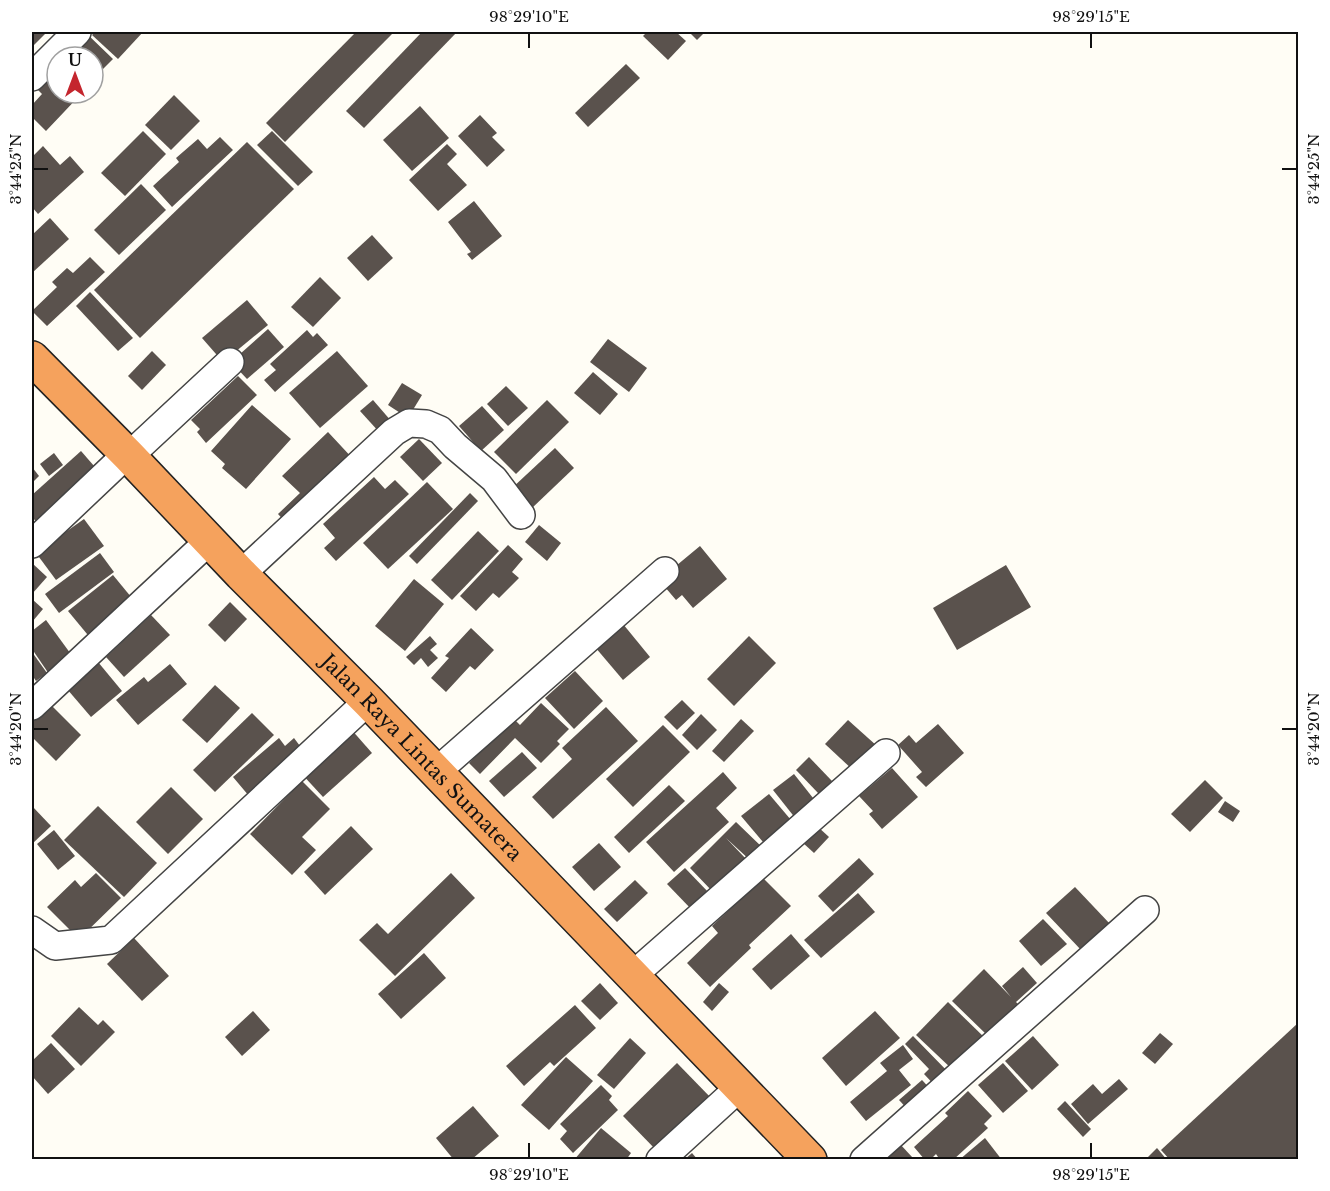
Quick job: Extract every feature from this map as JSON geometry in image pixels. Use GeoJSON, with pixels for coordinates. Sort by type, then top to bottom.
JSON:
{"type":"FeatureCollection","features":[{"type":"Feature","properties":{"kind":"highway","name":"Jalan Raya Lintas Sumatera"},"geometry":{"type":"LineString","coordinates":[[32,358],[241,574],[368,701],[810,1160]]}},
{"type":"Feature","properties":{"kind":"street"},"geometry":{"type":"LineString","coordinates":[[32,77],[77,32]]}},
{"type":"Feature","properties":{"kind":"street"},"geometry":{"type":"LineString","coordinates":[[32,544],[230,362]]}},
{"type":"Feature","properties":{"kind":"street"},"geometry":{"type":"LineString","coordinates":[[241,574],[394,432],[409,423],[426,424],[440,430],[494,479],[521,515]]}},
{"type":"Feature","properties":{"kind":"street"},"geometry":{"type":"LineString","coordinates":[[32,706],[209,541]]}},
{"type":"Feature","properties":{"kind":"street"},"geometry":{"type":"LineString","coordinates":[[436,772],[665,571]]}},
{"type":"Feature","properties":{"kind":"street"},"geometry":{"type":"LineString","coordinates":[[32,930],[55,946],[111,940],[368,701]]}},
{"type":"Feature","properties":{"kind":"street"},"geometry":{"type":"LineString","coordinates":[[632,976],[886,753]]}},
{"type":"Feature","properties":{"kind":"street"},"geometry":{"type":"LineString","coordinates":[[864,1160],[1145,910]]}},
{"type":"Feature","properties":{"kind":"street"},"geometry":{"type":"LineString","coordinates":[[660,1160],[740,1087]]}},
{"type":"Feature","properties":{"kind":"building"},"geometry":{"type":"Polygon","coordinates":[[[32,32],[47,32],[32,47],[32,32]]]}},
{"type":"Feature","properties":{"kind":"building"},"geometry":{"type":"Polygon","coordinates":[[[85,32],[98,45],[76,45],[85,32]]]}},
{"type":"Feature","properties":{"kind":"building"},"geometry":{"type":"Polygon","coordinates":[[[95,32],[143,32],[118,59],[92,35],[95,32]]]}},
{"type":"Feature","properties":{"kind":"building"},"geometry":{"type":"Polygon","coordinates":[[[356,32],[394,32],[285,142],[266,123],[356,32]]]}},
{"type":"Feature","properties":{"kind":"building"},"geometry":{"type":"Polygon","coordinates":[[[422,32],[457,32],[364,128],[346,111],[422,32]]]}},
{"type":"Feature","properties":{"kind":"building"},"geometry":{"type":"Polygon","coordinates":[[[647,32],[676,32],[686,41],[668,60],[643,36],[647,32]]]}},
{"type":"Feature","properties":{"kind":"building"},"geometry":{"type":"Polygon","coordinates":[[[689,32],[705,32],[697,40],[689,32]]]}},
{"type":"Feature","properties":{"kind":"building"},"geometry":{"type":"Polygon","coordinates":[[[105,51],[113,59],[105,67],[105,51]]]}},
{"type":"Feature","properties":{"kind":"building"},"geometry":{"type":"Polygon","coordinates":[[[626,64],[640,78],[588,127],[575,113],[626,64]]]}},
{"type":"Feature","properties":{"kind":"building"},"geometry":{"type":"Polygon","coordinates":[[[45,83],[45,105],[71,105],[46,131],[32,117],[32,105],[42,94],[38,90],[45,83]]]}},
{"type":"Feature","properties":{"kind":"building"},"geometry":{"type":"Polygon","coordinates":[[[174,95],[200,121],[171,150],[145,125],[174,95]]]}},
{"type":"Feature","properties":{"kind":"building"},"geometry":{"type":"Polygon","coordinates":[[[420,106],[449,138],[412,171],[383,140],[420,106]]]}},
{"type":"Feature","properties":{"kind":"building"},"geometry":{"type":"Polygon","coordinates":[[[480,115],[497,133],[492,137],[505,150],[487,167],[458,136],[480,115]]]}},
{"type":"Feature","properties":{"kind":"building"},"geometry":{"type":"Polygon","coordinates":[[[143,131],[166,154],[125,196],[101,173],[143,131]]]}},
{"type":"Feature","properties":{"kind":"building"},"geometry":{"type":"Polygon","coordinates":[[[272,131],[313,172],[298,186],[257,145],[272,131]]]}},
{"type":"Feature","properties":{"kind":"building"},"geometry":{"type":"Polygon","coordinates":[[[220,137],[233,150],[172,207],[153,186],[179,162],[176,158],[198,139],[207,149],[220,137]]]}},
{"type":"Feature","properties":{"kind":"building"},"geometry":{"type":"Polygon","coordinates":[[[247,142],[294,189],[140,338],[94,290],[247,142]]]}},
{"type":"Feature","properties":{"kind":"building"},"geometry":{"type":"Polygon","coordinates":[[[447,144],[457,154],[447,164],[467,185],[438,211],[409,180],[447,144]]]}},
{"type":"Feature","properties":{"kind":"building"},"geometry":{"type":"Polygon","coordinates":[[[43,146],[60,165],[70,156],[84,172],[38,214],[32,207],[32,157],[43,146]]]}},
{"type":"Feature","properties":{"kind":"building"},"geometry":{"type":"Polygon","coordinates":[[[141,184],[166,210],[119,255],[94,230],[141,184]]]}},
{"type":"Feature","properties":{"kind":"building"},"geometry":{"type":"Polygon","coordinates":[[[474,201],[502,236],[472,260],[467,254],[471,252],[448,222],[474,201]]]}},
{"type":"Feature","properties":{"kind":"building"},"geometry":{"type":"Polygon","coordinates":[[[50,218],[69,239],[32,273],[32,235],[50,218]]]}},
{"type":"Feature","properties":{"kind":"building"},"geometry":{"type":"Polygon","coordinates":[[[372,235],[393,258],[368,281],[347,258],[372,235]]]}},
{"type":"Feature","properties":{"kind":"building"},"geometry":{"type":"Polygon","coordinates":[[[90,257],[105,272],[47,326],[32,311],[57,287],[52,282],[67,268],[73,273],[90,257]]]}},
{"type":"Feature","properties":{"kind":"building"},"geometry":{"type":"Polygon","coordinates":[[[320,277],[341,298],[313,327],[291,307],[320,277]]]}},
{"type":"Feature","properties":{"kind":"building"},"geometry":{"type":"Polygon","coordinates":[[[90,292],[133,338],[118,351],[76,306],[90,292]]]}},
{"type":"Feature","properties":{"kind":"building"},"geometry":{"type":"Polygon","coordinates":[[[247,300],[268,325],[223,362],[202,338],[247,300]]]}},
{"type":"Feature","properties":{"kind":"building"},"geometry":{"type":"Polygon","coordinates":[[[268,329],[284,347],[247,379],[231,362],[268,329]]]}},
{"type":"Feature","properties":{"kind":"building"},"geometry":{"type":"Polygon","coordinates":[[[307,330],[313,337],[317,333],[328,345],[275,392],[264,380],[276,370],[270,364],[307,330]]]}},
{"type":"Feature","properties":{"kind":"building"},"geometry":{"type":"Polygon","coordinates":[[[608,339],[647,368],[629,392],[590,362],[608,339]]]}},
{"type":"Feature","properties":{"kind":"building"},"geometry":{"type":"Polygon","coordinates":[[[152,351],[166,365],[142,390],[128,376],[152,351]]]}},
{"type":"Feature","properties":{"kind":"building"},"geometry":{"type":"Polygon","coordinates":[[[337,351],[368,386],[320,428],[289,393],[337,351]]]}},
{"type":"Feature","properties":{"kind":"building"},"geometry":{"type":"Polygon","coordinates":[[[593,372],[618,394],[600,415],[574,393],[593,372]]]}},
{"type":"Feature","properties":{"kind":"building"},"geometry":{"type":"Polygon","coordinates":[[[238,376],[257,395],[206,443],[197,432],[200,429],[191,420],[238,376]]]}},
{"type":"Feature","properties":{"kind":"building"},"geometry":{"type":"Polygon","coordinates":[[[402,383],[422,395],[408,418],[388,405],[402,383]]]}},
{"type":"Feature","properties":{"kind":"building"},"geometry":{"type":"Polygon","coordinates":[[[506,386],[528,408],[508,426],[487,404],[506,386]]]}},
{"type":"Feature","properties":{"kind":"building"},"geometry":{"type":"Polygon","coordinates":[[[373,400],[392,422],[380,433],[360,411],[373,400]]]}},
{"type":"Feature","properties":{"kind":"building"},"geometry":{"type":"Polygon","coordinates":[[[547,400],[569,422],[516,474],[494,452],[547,400]]]}},
{"type":"Feature","properties":{"kind":"building"},"geometry":{"type":"Polygon","coordinates":[[[252,405],[291,439],[246,489],[222,468],[225,464],[211,451],[252,405]]]}},
{"type":"Feature","properties":{"kind":"building"},"geometry":{"type":"Polygon","coordinates":[[[482,406],[504,430],[481,451],[459,426],[482,406]]]}},
{"type":"Feature","properties":{"kind":"building"},"geometry":{"type":"Polygon","coordinates":[[[328,432],[355,461],[288,525],[278,514],[300,493],[282,476],[328,432]]]}},
{"type":"Feature","properties":{"kind":"building"},"geometry":{"type":"Polygon","coordinates":[[[419,439],[442,463],[423,481],[400,457],[419,439]]]}},
{"type":"Feature","properties":{"kind":"building"},"geometry":{"type":"Polygon","coordinates":[[[555,448],[574,468],[531,509],[511,489],[555,448]]]}},
{"type":"Feature","properties":{"kind":"building"},"geometry":{"type":"Polygon","coordinates":[[[81,451],[101,474],[41,527],[32,517],[32,495],[81,451]]]}},
{"type":"Feature","properties":{"kind":"building"},"geometry":{"type":"Polygon","coordinates":[[[54,453],[63,465],[49,476],[40,464],[54,453]]]}},
{"type":"Feature","properties":{"kind":"building"},"geometry":{"type":"Polygon","coordinates":[[[32,467],[39,476],[32,483],[32,467]]]}},
{"type":"Feature","properties":{"kind":"building"},"geometry":{"type":"Polygon","coordinates":[[[374,477],[385,489],[395,480],[409,494],[336,561],[324,548],[335,538],[323,524],[374,477]]]}},
{"type":"Feature","properties":{"kind":"building"},"geometry":{"type":"Polygon","coordinates":[[[427,482],[453,509],[388,569],[363,543],[427,482]]]}},
{"type":"Feature","properties":{"kind":"building"},"geometry":{"type":"Polygon","coordinates":[[[470,493],[478,501],[417,564],[409,556],[470,493]]]}},
{"type":"Feature","properties":{"kind":"building"},"geometry":{"type":"Polygon","coordinates":[[[84,519],[104,546],[56,580],[36,553],[84,519]]]}},
{"type":"Feature","properties":{"kind":"building"},"geometry":{"type":"Polygon","coordinates":[[[539,525],[561,543],[547,561],[525,542],[539,525]]]}},
{"type":"Feature","properties":{"kind":"building"},"geometry":{"type":"Polygon","coordinates":[[[478,531],[499,551],[452,600],[431,580],[478,531]]]}},
{"type":"Feature","properties":{"kind":"building"},"geometry":{"type":"Polygon","coordinates":[[[508,545],[523,559],[512,572],[519,578],[499,598],[493,593],[476,611],[460,596],[508,545]]]}},
{"type":"Feature","properties":{"kind":"building"},"geometry":{"type":"Polygon","coordinates":[[[700,546],[727,579],[693,608],[682,595],[676,600],[659,580],[700,546]]]}},
{"type":"Feature","properties":{"kind":"building"},"geometry":{"type":"Polygon","coordinates":[[[100,553],[114,572],[59,613],[45,594],[100,553]]]}},
{"type":"Feature","properties":{"kind":"building"},"geometry":{"type":"Polygon","coordinates":[[[32,563],[47,577],[32,594],[32,563]]]}},
{"type":"Feature","properties":{"kind":"building"},"geometry":{"type":"Polygon","coordinates":[[[1006,565],[1031,607],[957,650],[933,608],[1006,565]]]}},
{"type":"Feature","properties":{"kind":"building"},"geometry":{"type":"Polygon","coordinates":[[[113,575],[136,603],[92,640],[68,611],[113,575]]]}},
{"type":"Feature","properties":{"kind":"building"},"geometry":{"type":"Polygon","coordinates":[[[414,579],[444,604],[405,651],[375,626],[414,579]]]}},
{"type":"Feature","properties":{"kind":"building"},"geometry":{"type":"Polygon","coordinates":[[[32,599],[43,609],[32,622],[32,599]]]}},
{"type":"Feature","properties":{"kind":"building"},"geometry":{"type":"Polygon","coordinates":[[[230,602],[247,619],[225,642],[208,625],[230,602]]]}},
{"type":"Feature","properties":{"kind":"building"},"geometry":{"type":"Polygon","coordinates":[[[151,615],[170,635],[124,677],[106,657],[151,615]]]}},
{"type":"Feature","properties":{"kind":"building"},"geometry":{"type":"Polygon","coordinates":[[[46,620],[73,657],[49,674],[32,649],[32,631],[46,620]]]}},
{"type":"Feature","properties":{"kind":"building"},"geometry":{"type":"Polygon","coordinates":[[[623,624],[650,657],[623,680],[595,647],[623,624]]]}},
{"type":"Feature","properties":{"kind":"building"},"geometry":{"type":"Polygon","coordinates":[[[471,628],[494,650],[475,670],[470,666],[446,692],[431,678],[449,658],[445,656],[471,628]]]}},
{"type":"Feature","properties":{"kind":"building"},"geometry":{"type":"Polygon","coordinates":[[[430,636],[437,644],[430,650],[438,658],[428,667],[421,658],[414,665],[406,657],[430,636]]]}},
{"type":"Feature","properties":{"kind":"building"},"geometry":{"type":"Polygon","coordinates":[[[749,636],[776,663],[734,706],[707,679],[749,636]]]}},
{"type":"Feature","properties":{"kind":"building"},"geometry":{"type":"Polygon","coordinates":[[[32,652],[47,673],[36,681],[32,675],[32,652]]]}},
{"type":"Feature","properties":{"kind":"building"},"geometry":{"type":"Polygon","coordinates":[[[98,662],[122,691],[91,717],[67,689],[98,662]]]}},
{"type":"Feature","properties":{"kind":"building"},"geometry":{"type":"Polygon","coordinates":[[[170,664],[187,684],[138,725],[116,700],[144,677],[148,682],[170,664]]]}},
{"type":"Feature","properties":{"kind":"building"},"geometry":{"type":"Polygon","coordinates":[[[575,671],[603,701],[574,729],[545,698],[575,671]]]}},
{"type":"Feature","properties":{"kind":"building"},"geometry":{"type":"Polygon","coordinates":[[[215,685],[240,708],[207,743],[182,720],[215,685]]]}},
{"type":"Feature","properties":{"kind":"building"},"geometry":{"type":"Polygon","coordinates":[[[682,700],[695,713],[677,730],[664,717],[682,700]]]}},
{"type":"Feature","properties":{"kind":"building"},"geometry":{"type":"Polygon","coordinates":[[[48,702],[81,735],[56,761],[32,737],[32,719],[48,702]]]}},
{"type":"Feature","properties":{"kind":"building"},"geometry":{"type":"Polygon","coordinates":[[[541,703],[569,729],[557,741],[560,744],[541,763],[515,738],[480,774],[469,763],[513,718],[520,725],[541,703]]]}},
{"type":"Feature","properties":{"kind":"building"},"geometry":{"type":"Polygon","coordinates":[[[606,707],[638,741],[553,819],[532,797],[572,759],[562,748],[606,707]]]}},
{"type":"Feature","properties":{"kind":"building"},"geometry":{"type":"Polygon","coordinates":[[[252,713],[274,735],[215,792],[193,770],[252,713]]]}},
{"type":"Feature","properties":{"kind":"building"},"geometry":{"type":"Polygon","coordinates":[[[701,714],[717,730],[697,750],[682,735],[701,714]]]}},
{"type":"Feature","properties":{"kind":"building"},"geometry":{"type":"Polygon","coordinates":[[[741,719],[754,731],[724,762],[712,751],[741,719]]]}},
{"type":"Feature","properties":{"kind":"building"},"geometry":{"type":"Polygon","coordinates":[[[848,720],[877,746],[854,771],[825,744],[848,720]]]}},
{"type":"Feature","properties":{"kind":"building"},"geometry":{"type":"Polygon","coordinates":[[[938,724],[964,753],[926,787],[916,777],[922,772],[898,745],[909,735],[916,743],[938,724]]]}},
{"type":"Feature","properties":{"kind":"building"},"geometry":{"type":"Polygon","coordinates":[[[663,725],[690,752],[633,807],[606,779],[663,725]]]}},
{"type":"Feature","properties":{"kind":"building"},"geometry":{"type":"Polygon","coordinates":[[[350,728],[372,753],[323,797],[300,772],[350,728]]]}},
{"type":"Feature","properties":{"kind":"building"},"geometry":{"type":"Polygon","coordinates":[[[279,738],[285,746],[294,738],[303,750],[249,796],[233,777],[279,738]]]}},
{"type":"Feature","properties":{"kind":"building"},"geometry":{"type":"Polygon","coordinates":[[[522,752],[537,768],[504,797],[489,781],[522,752]]]}},
{"type":"Feature","properties":{"kind":"building"},"geometry":{"type":"Polygon","coordinates":[[[809,757],[832,781],[819,794],[796,770],[809,757]]]}},
{"type":"Feature","properties":{"kind":"building"},"geometry":{"type":"Polygon","coordinates":[[[892,768],[918,797],[882,829],[869,814],[873,811],[859,796],[892,768]]]}},
{"type":"Feature","properties":{"kind":"building"},"geometry":{"type":"Polygon","coordinates":[[[723,772],[737,788],[716,808],[729,822],[674,872],[646,842],[723,772]]]}},
{"type":"Feature","properties":{"kind":"building"},"geometry":{"type":"Polygon","coordinates":[[[794,774],[817,803],[796,819],[773,790],[794,774]]]}},
{"type":"Feature","properties":{"kind":"building"},"geometry":{"type":"Polygon","coordinates":[[[1205,780],[1223,798],[1190,832],[1171,814],[1205,780]]]}},
{"type":"Feature","properties":{"kind":"building"},"geometry":{"type":"Polygon","coordinates":[[[302,781],[330,809],[302,837],[316,850],[292,875],[250,834],[302,781]]]}},
{"type":"Feature","properties":{"kind":"building"},"geometry":{"type":"Polygon","coordinates":[[[669,785],[685,801],[629,853],[614,837],[669,785]]]}},
{"type":"Feature","properties":{"kind":"building"},"geometry":{"type":"Polygon","coordinates":[[[171,787],[203,819],[168,854],[136,822],[171,787]]]}},
{"type":"Feature","properties":{"kind":"building"},"geometry":{"type":"Polygon","coordinates":[[[769,794],[791,820],[763,842],[741,816],[769,794]]]}},
{"type":"Feature","properties":{"kind":"building"},"geometry":{"type":"Polygon","coordinates":[[[1225,801],[1240,811],[1233,822],[1218,812],[1225,801]]]}},
{"type":"Feature","properties":{"kind":"building"},"geometry":{"type":"Polygon","coordinates":[[[32,806],[51,826],[32,844],[32,806]]]}},
{"type":"Feature","properties":{"kind":"building"},"geometry":{"type":"Polygon","coordinates":[[[98,806],[157,863],[124,897],[64,840],[98,806]]]}},
{"type":"Feature","properties":{"kind":"building"},"geometry":{"type":"Polygon","coordinates":[[[736,822],[764,849],[752,862],[726,838],[747,860],[713,892],[690,868],[736,822]]]}},
{"type":"Feature","properties":{"kind":"building"},"geometry":{"type":"Polygon","coordinates":[[[351,826],[373,849],[325,895],[304,872],[351,826]]]}},
{"type":"Feature","properties":{"kind":"building"},"geometry":{"type":"Polygon","coordinates":[[[817,826],[829,837],[814,853],[802,842],[817,826]]]}},
{"type":"Feature","properties":{"kind":"building"},"geometry":{"type":"Polygon","coordinates":[[[54,830],[75,856],[58,870],[37,844],[54,830]]]}},
{"type":"Feature","properties":{"kind":"building"},"geometry":{"type":"Polygon","coordinates":[[[599,843],[621,867],[594,891],[572,867],[599,843]]]}},
{"type":"Feature","properties":{"kind":"building"},"geometry":{"type":"Polygon","coordinates":[[[859,858],[874,874],[833,912],[818,896],[859,858]]]}},
{"type":"Feature","properties":{"kind":"building"},"geometry":{"type":"Polygon","coordinates":[[[685,868],[711,895],[693,911],[667,884],[685,868]]]}},
{"type":"Feature","properties":{"kind":"building"},"geometry":{"type":"Polygon","coordinates":[[[96,873],[121,898],[79,939],[47,907],[75,880],[81,887],[96,873]]]}},
{"type":"Feature","properties":{"kind":"building"},"geometry":{"type":"Polygon","coordinates":[[[451,873],[475,898],[395,976],[359,940],[377,923],[388,934],[451,873]]]}},
{"type":"Feature","properties":{"kind":"building"},"geometry":{"type":"Polygon","coordinates":[[[763,878],[791,906],[749,945],[751,948],[710,987],[687,963],[718,933],[712,926],[763,878]]]}},
{"type":"Feature","properties":{"kind":"building"},"geometry":{"type":"Polygon","coordinates":[[[635,880],[648,893],[617,922],[604,909],[635,880]]]}},
{"type":"Feature","properties":{"kind":"building"},"geometry":{"type":"Polygon","coordinates":[[[1075,887],[1111,925],[1082,951],[1046,913],[1075,887]]]}},
{"type":"Feature","properties":{"kind":"building"},"geometry":{"type":"Polygon","coordinates":[[[858,893],[875,912],[821,958],[804,940],[858,893]]]}},
{"type":"Feature","properties":{"kind":"building"},"geometry":{"type":"Polygon","coordinates":[[[1043,919],[1067,944],[1041,966],[1019,941],[1043,919]]]}},
{"type":"Feature","properties":{"kind":"building"},"geometry":{"type":"Polygon","coordinates":[[[791,934],[810,956],[771,990],[752,969],[791,934]]]}},
{"type":"Feature","properties":{"kind":"building"},"geometry":{"type":"Polygon","coordinates":[[[134,938],[169,976],[142,1001],[107,964],[134,938]]]}},
{"type":"Feature","properties":{"kind":"building"},"geometry":{"type":"Polygon","coordinates":[[[424,953],[446,978],[401,1019],[378,994],[424,953]]]}},
{"type":"Feature","properties":{"kind":"building"},"geometry":{"type":"Polygon","coordinates":[[[1023,967],[1037,983],[1016,1002],[1019,1005],[988,1036],[952,1001],[984,969],[1011,997],[1002,986],[1023,967]]]}},
{"type":"Feature","properties":{"kind":"building"},"geometry":{"type":"Polygon","coordinates":[[[600,983],[618,1003],[600,1020],[581,1001],[600,983]]]}},
{"type":"Feature","properties":{"kind":"building"},"geometry":{"type":"Polygon","coordinates":[[[719,983],[729,992],[712,1011],[703,1002],[719,983]]]}},
{"type":"Feature","properties":{"kind":"building"},"geometry":{"type":"Polygon","coordinates":[[[948,1002],[986,1039],[954,1071],[916,1035],[948,1002]]]}},
{"type":"Feature","properties":{"kind":"building"},"geometry":{"type":"Polygon","coordinates":[[[575,1005],[596,1028],[554,1066],[550,1062],[524,1086],[506,1066],[575,1005]]]}},
{"type":"Feature","properties":{"kind":"building"},"geometry":{"type":"Polygon","coordinates":[[[79,1007],[98,1025],[103,1020],[115,1032],[81,1066],[51,1036],[79,1007]]]}},
{"type":"Feature","properties":{"kind":"building"},"geometry":{"type":"Polygon","coordinates":[[[253,1011],[270,1030],[242,1056],[225,1037],[253,1011]]]}},
{"type":"Feature","properties":{"kind":"building"},"geometry":{"type":"Polygon","coordinates":[[[875,1011],[900,1038],[846,1086],[822,1058],[875,1011]]]}},
{"type":"Feature","properties":{"kind":"building"},"geometry":{"type":"Polygon","coordinates":[[[1298,1023],[1298,1160],[1170,1160],[1161,1150],[1298,1023]]]}},
{"type":"Feature","properties":{"kind":"building"},"geometry":{"type":"Polygon","coordinates":[[[1160,1033],[1173,1044],[1155,1064],[1142,1053],[1160,1033]]]}},
{"type":"Feature","properties":{"kind":"building"},"geometry":{"type":"Polygon","coordinates":[[[913,1036],[952,1076],[939,1090],[924,1074],[929,1069],[905,1044],[913,1036]]]}},
{"type":"Feature","properties":{"kind":"building"},"geometry":{"type":"Polygon","coordinates":[[[1033,1036],[1059,1065],[1032,1090],[1005,1061],[1033,1036]]]}},
{"type":"Feature","properties":{"kind":"building"},"geometry":{"type":"Polygon","coordinates":[[[630,1038],[646,1053],[614,1089],[597,1075],[630,1038]]]}},
{"type":"Feature","properties":{"kind":"building"},"geometry":{"type":"Polygon","coordinates":[[[51,1043],[75,1069],[48,1094],[32,1076],[32,1061],[51,1043]]]}},
{"type":"Feature","properties":{"kind":"building"},"geometry":{"type":"Polygon","coordinates":[[[903,1045],[913,1059],[899,1070],[911,1085],[866,1121],[850,1102],[887,1071],[880,1063],[903,1045]]]}},
{"type":"Feature","properties":{"kind":"building"},"geometry":{"type":"Polygon","coordinates":[[[566,1057],[593,1081],[549,1130],[521,1105],[566,1057]]]}},
{"type":"Feature","properties":{"kind":"building"},"geometry":{"type":"Polygon","coordinates":[[[677,1063],[713,1100],[659,1153],[623,1116],[677,1063]]]}},
{"type":"Feature","properties":{"kind":"building"},"geometry":{"type":"Polygon","coordinates":[[[1003,1063],[1028,1091],[1003,1113],[978,1085],[1003,1063]]]}},
{"type":"Feature","properties":{"kind":"building"},"geometry":{"type":"Polygon","coordinates":[[[1119,1079],[1128,1089],[1088,1124],[1071,1104],[1093,1084],[1102,1094],[1119,1079]]]}},
{"type":"Feature","properties":{"kind":"building"},"geometry":{"type":"Polygon","coordinates":[[[922,1080],[935,1094],[912,1114],[899,1100],[922,1080]]]}},
{"type":"Feature","properties":{"kind":"building"},"geometry":{"type":"Polygon","coordinates":[[[601,1085],[612,1096],[609,1100],[618,1110],[573,1153],[560,1139],[567,1131],[560,1124],[601,1085]]]}},
{"type":"Feature","properties":{"kind":"building"},"geometry":{"type":"Polygon","coordinates":[[[968,1091],[992,1116],[984,1124],[988,1128],[953,1160],[940,1160],[936,1154],[930,1160],[925,1160],[914,1147],[948,1116],[945,1113],[968,1091]]]}},
{"type":"Feature","properties":{"kind":"building"},"geometry":{"type":"Polygon","coordinates":[[[1065,1101],[1091,1129],[1083,1137],[1057,1109],[1065,1101]]]}},
{"type":"Feature","properties":{"kind":"building"},"geometry":{"type":"Polygon","coordinates":[[[473,1106],[499,1136],[471,1160],[454,1160],[436,1138],[473,1106]]]}},
{"type":"Feature","properties":{"kind":"building"},"geometry":{"type":"Polygon","coordinates":[[[601,1128],[631,1153],[626,1160],[574,1160],[601,1128]]]}},
{"type":"Feature","properties":{"kind":"building"},"geometry":{"type":"Polygon","coordinates":[[[985,1138],[1002,1160],[959,1160],[985,1138]]]}},
{"type":"Feature","properties":{"kind":"building"},"geometry":{"type":"Polygon","coordinates":[[[899,1143],[913,1158],[880,1160],[899,1143]]]}},
{"type":"Feature","properties":{"kind":"building"},"geometry":{"type":"Polygon","coordinates":[[[1157,1148],[1167,1160],[1145,1160],[1157,1148]]]}},
{"type":"Feature","properties":{"kind":"building"},"geometry":{"type":"Polygon","coordinates":[[[692,1153],[698,1160],[684,1160],[692,1153]]]}}]}
